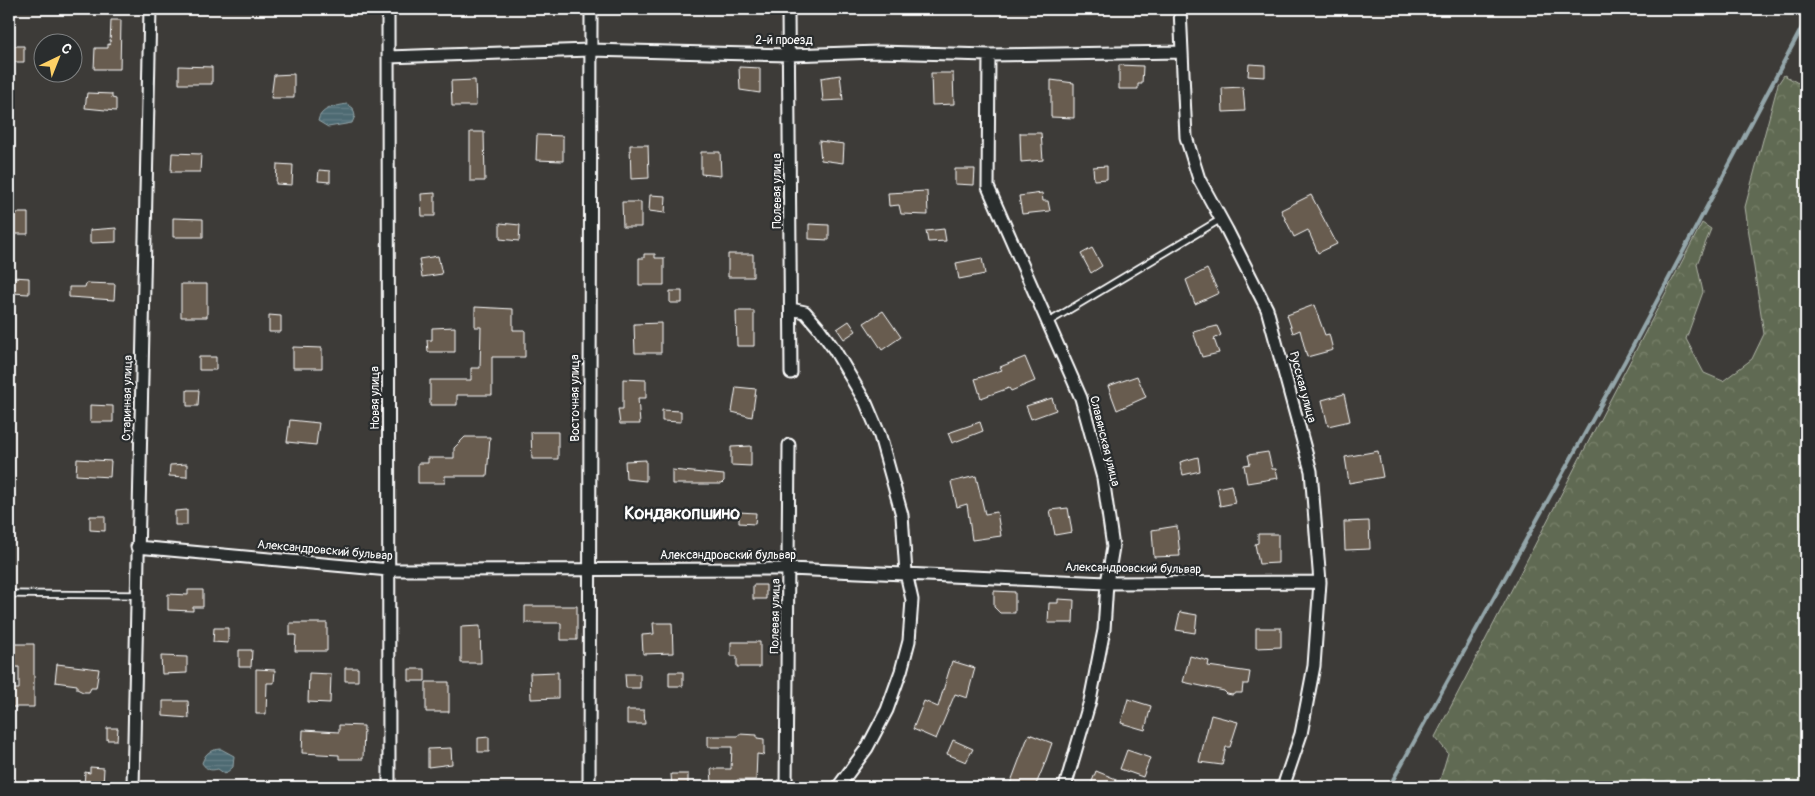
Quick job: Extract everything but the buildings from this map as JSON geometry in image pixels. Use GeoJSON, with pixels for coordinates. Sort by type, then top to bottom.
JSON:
{"type":"FeatureCollection","features":[{"type":"Feature","properties":{"kind":"street","name":"Старинная улица"},"geometry":{"type":"LineString","coordinates":[[133,787],[150,9]]}},
{"type":"Feature","properties":{"kind":"street","name":"Новая улица"},"geometry":{"type":"LineString","coordinates":[[388,9],[389,787]]}},
{"type":"Feature","properties":{"kind":"street","name":"Восточная улица"},"geometry":{"type":"LineString","coordinates":[[589,787],[590,9]]}},
{"type":"Feature","properties":{"kind":"street","name":"Полевая улица"},"geometry":{"type":"LineString","coordinates":[[788,9],[790,54],[791,374]]}},
{"type":"Feature","properties":{"kind":"street","name":"Русская улица"},"geometry":{"type":"LineString","coordinates":[[1180,9],[1180,52],[1186,137],[1198,179],[1221,219],[1267,309],[1311,471],[1320,582],[1314,666],[1302,734],[1283,787]]}},
{"type":"Feature","properties":{"kind":"street","name":"2-й проезд"},"geometry":{"type":"LineString","coordinates":[[388,57],[590,50],[790,54],[878,52],[989,55],[1180,52]]}},
{"type":"Feature","properties":{"kind":"street","name":"Славянская улица"},"geometry":{"type":"LineString","coordinates":[[989,55],[988,188],[1081,398],[1103,478],[1112,547],[1107,583],[1104,630],[1090,701],[1066,787]]}},
{"type":"Feature","properties":{"kind":"street"},"geometry":{"type":"LineString","coordinates":[[791,309],[804,312],[834,349],[866,403],[880,436],[902,515],[906,573],[912,600],[909,641],[887,710],[867,748],[838,787]]}},
{"type":"Feature","properties":{"kind":"street","name":"Полевая улица"},"geometry":{"type":"LineString","coordinates":[[786,787],[790,445]]}},
{"type":"Feature","properties":{"kind":"street","name":"Александровский бульвар"},"geometry":{"type":"LineString","coordinates":[[137,547],[389,570],[588,568],[789,569],[1107,583],[1320,582]]}},
{"type":"Feature","properties":{"kind":"lane"},"geometry":{"type":"LineString","coordinates":[[1047,323],[1221,219]]}},
{"type":"Feature","properties":{"kind":"lane"},"geometry":{"type":"LineString","coordinates":[[9,594],[136,595]]}},
{"type":"Feature","properties":{"kind":"green space"},"geometry":{"type":"Polygon","coordinates":[[[1806,73],[1806,787],[1420,787],[1440,780],[1448,753],[1435,737],[1702,223],[1711,229],[1697,264],[1703,292],[1686,339],[1704,373],[1723,381],[1752,359],[1764,334],[1745,207],[1778,84],[1784,75],[1798,83],[1806,73]]]}},
{"type":"Feature","properties":{"kind":"water"},"geometry":{"type":"Polygon","coordinates":[[[347,104],[353,108],[355,116],[352,123],[328,127],[318,121],[325,110],[347,104]]]}},
{"type":"Feature","properties":{"kind":"water"},"geometry":{"type":"Polygon","coordinates":[[[221,749],[234,756],[233,767],[225,774],[218,769],[209,769],[202,763],[209,752],[221,749]]]}},
{"type":"Feature","properties":{"kind":"waterway"},"geometry":{"type":"LineString","coordinates":[[1389,787],[1625,361],[1806,20]]}},
{"type":"Feature","properties":{"kind":"district","name":"Кондакопшино"},"geometry":{"type":"Point","coordinates":[682,513]}}]}
